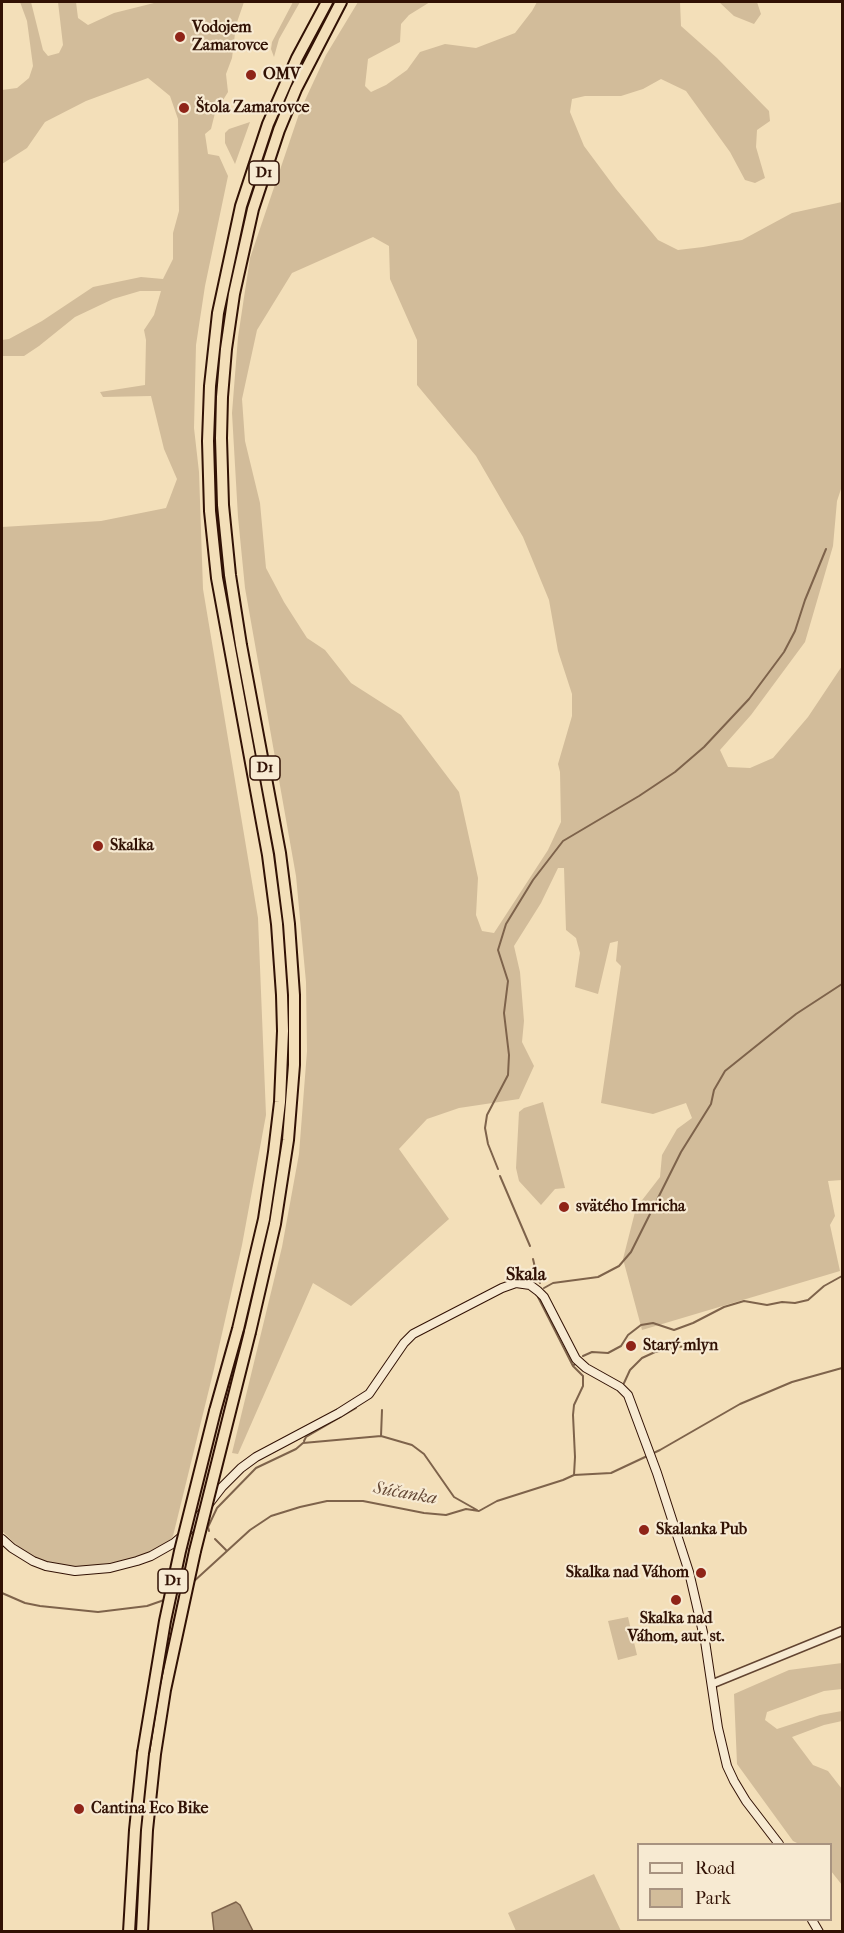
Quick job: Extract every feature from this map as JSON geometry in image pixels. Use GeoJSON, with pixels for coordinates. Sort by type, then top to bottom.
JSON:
{"type":"FeatureCollection","features":[{"type":"Feature","properties":{"kind":"highway","name":"D1"},"geometry":{"type":"LineString","coordinates":[[129,1932],[135,1830],[143,1753],[167,1609],[191,1504],[264,1220],[280,1102],[283,1031],[277,924],[268,855],[217,578],[210,511],[209,413],[218,313],[241,206],[268,124],[297,58],[327,2]]}},
{"type":"Feature","properties":{"kind":"highway","name":"D1"},"geometry":{"type":"LineString","coordinates":[[142,1932],[155,1754],[165,1690],[189,1574],[250,1332],[279,1201],[288,1140],[295,1029],[289,924],[276,830],[230,575],[223,505],[220,438],[226,350],[234,294],[253,209],[279,130],[296,89],[341,2]]}},
{"type":"Feature","properties":{"kind":"main road"},"geometry":{"type":"LineString","coordinates":[[2,1539],[19,1554],[33,1561],[46,1566],[75,1571],[124,1565],[159,1552],[187,1532],[222,1487],[241,1468],[256,1457],[339,1413],[369,1394],[404,1343],[413,1334],[511,1284],[527,1284],[542,1294],[573,1355],[580,1363],[620,1387],[628,1395],[689,1572],[705,1641],[721,1743],[731,1776],[777,1843]]}},
{"type":"Feature","properties":{"kind":"street"},"geometry":{"type":"LineString","coordinates":[[712,1684],[843,1631]]}},
{"type":"Feature","properties":{"kind":"green space"},"geometry":{"type":"Polygon","coordinates":[[[20,2],[31,2],[43,50],[48,56],[59,53],[63,45],[58,2],[76,2],[78,18],[88,25],[114,13],[158,2],[244,2],[236,25],[232,58],[226,74],[228,92],[215,113],[211,129],[205,134],[208,154],[219,156],[228,176],[205,286],[196,345],[194,428],[199,472],[203,589],[258,918],[266,1115],[242,1245],[173,1536],[166,1545],[147,1554],[128,1560],[89,1566],[60,1566],[41,1560],[23,1551],[2,1531],[2,527],[101,521],[166,508],[177,479],[164,449],[151,396],[103,397],[100,392],[145,385],[146,340],[144,330],[154,315],[161,291],[140,291],[113,299],[75,317],[24,356],[2,356],[2,340],[9,339],[42,321],[93,287],[141,277],[163,279],[173,259],[173,233],[179,211],[178,119],[170,96],[148,78],[86,101],[45,122],[27,148],[2,164],[2,90],[17,88],[29,78],[33,66],[27,21],[20,2]]]}},
{"type":"Feature","properties":{"kind":"green space"},"geometry":{"type":"Polygon","coordinates":[[[293,2],[300,2],[279,39],[274,57],[271,49],[272,42],[293,2]]]}},
{"type":"Feature","properties":{"kind":"green space"},"geometry":{"type":"Polygon","coordinates":[[[358,2],[430,2],[409,15],[401,24],[400,42],[368,59],[365,86],[371,92],[386,85],[407,70],[420,52],[445,44],[476,48],[515,33],[537,2],[680,2],[681,26],[717,58],[769,111],[770,121],[757,130],[756,147],[765,178],[755,183],[745,180],[730,152],[686,91],[661,79],[643,89],[621,96],[585,96],[572,99],[570,112],[584,146],[616,189],[658,240],[678,250],[742,240],[792,213],[842,202],[842,486],[837,501],[833,546],[805,642],[751,715],[720,750],[728,767],[750,768],[773,758],[808,717],[842,666],[842,1180],[828,1181],[835,1216],[830,1225],[840,1271],[642,1330],[623,1259],[636,1208],[660,1177],[662,1155],[677,1129],[692,1118],[686,1103],[653,1114],[601,1103],[621,966],[616,961],[618,941],[610,943],[598,994],[575,987],[580,953],[576,938],[566,930],[564,868],[558,868],[541,903],[514,946],[520,972],[524,1021],[522,1042],[534,1066],[519,1099],[459,1108],[427,1119],[399,1149],[449,1219],[351,1306],[313,1283],[238,1454],[232,1453],[282,1247],[299,1154],[307,1051],[306,982],[296,876],[245,588],[232,413],[238,337],[250,258],[300,111],[326,55],[358,2]],[[373,237],[292,273],[257,330],[242,399],[245,441],[260,503],[266,568],[307,638],[325,650],[351,683],[401,715],[459,792],[478,878],[476,915],[482,931],[494,933],[548,850],[561,822],[558,764],[572,716],[572,694],[558,651],[549,600],[523,537],[476,456],[417,385],[417,340],[390,279],[389,246],[373,237]]]}},
{"type":"Feature","properties":{"kind":"green space"},"geometry":{"type":"Polygon","coordinates":[[[719,2],[757,2],[761,14],[754,24],[734,16],[719,2]]]}},
{"type":"Feature","properties":{"kind":"green space"},"geometry":{"type":"Polygon","coordinates":[[[250,122],[235,164],[225,143],[225,133],[229,129],[250,122]]]}},
{"type":"Feature","properties":{"kind":"green space"},"geometry":{"type":"Polygon","coordinates":[[[543,1102],[565,1188],[555,1189],[541,1205],[519,1181],[516,1168],[519,1112],[543,1102]]]}},
{"type":"Feature","properties":{"kind":"green space"},"geometry":{"type":"Polygon","coordinates":[[[628,1617],[637,1655],[618,1660],[608,1621],[628,1617]]]}},
{"type":"Feature","properties":{"kind":"green space"},"geometry":{"type":"Polygon","coordinates":[[[842,1663],[842,1689],[824,1691],[767,1712],[765,1720],[777,1729],[820,1715],[842,1711],[842,1721],[792,1737],[813,1765],[828,1771],[842,1789],[842,1885],[832,1872],[832,1843],[793,1841],[737,1764],[734,1694],[789,1670],[842,1663]]]}},
{"type":"Feature","properties":{"kind":"green space"},"geometry":{"type":"Polygon","coordinates":[[[594,1874],[621,1931],[516,1931],[508,1913],[594,1874]]]}},
{"type":"Feature","properties":{"kind":"shaded area"},"geometry":{"type":"Polygon","coordinates":[[[236,1902],[240,1905],[253,1931],[214,1931],[212,1913],[236,1902]]]}},
{"type":"Feature","properties":{"kind":"waterway"},"geometry":{"type":"LineString","coordinates":[[498,1169],[488,1144],[485,1128],[487,1115],[508,1075],[509,1055],[504,1013],[508,981],[498,950],[506,924],[533,880],[563,841],[675,772],[704,747],[749,699],[784,652],[795,631],[826,549]]}},
{"type":"Feature","properties":{"kind":"waterway"},"geometry":{"type":"LineString","coordinates":[[544,1288],[553,1283],[598,1277],[619,1266],[631,1252],[681,1152],[711,1104],[714,1090],[725,1071],[796,1014],[842,984]]}},
{"type":"Feature","properties":{"kind":"waterway"},"geometry":{"type":"LineString","coordinates":[[500,1176],[530,1246]]}},
{"type":"Feature","properties":{"kind":"waterway"},"geometry":{"type":"LineString","coordinates":[[533,1259],[540,1283]]}},
{"type":"Feature","properties":{"kind":"waterway"},"geometry":{"type":"LineString","coordinates":[[583,1356],[592,1352],[608,1353],[621,1346],[628,1335],[641,1325],[653,1323],[674,1330],[724,1307],[744,1301],[767,1305],[808,1300],[824,1286],[842,1276]]}},
{"type":"Feature","properties":{"kind":"waterway"},"geometry":{"type":"LineString","coordinates":[[538,1297],[573,1366]]}},
{"type":"Feature","properties":{"kind":"waterway"},"geometry":{"type":"LineString","coordinates":[[624,1383],[630,1370],[642,1358],[655,1352],[684,1346]]}},
{"type":"Feature","properties":{"kind":"waterway"},"geometry":{"type":"LineString","coordinates":[[574,1475],[574,1405],[583,1386],[583,1376],[573,1366],[576,1363]]}},
{"type":"Feature","properties":{"kind":"waterway","name":"Súčanka"},"geometry":{"type":"LineString","coordinates":[[192,1583],[250,1530],[271,1516],[327,1501],[363,1501],[446,1515],[466,1509],[479,1511],[497,1501],[574,1475],[611,1473],[660,1450],[740,1404],[792,1382],[842,1368]]}},
{"type":"Feature","properties":{"kind":"waterway"},"geometry":{"type":"LineString","coordinates":[[304,1441],[306,1437],[356,1408]]}},
{"type":"Feature","properties":{"kind":"waterway"},"geometry":{"type":"LineString","coordinates":[[381,1436],[382,1410]]}},
{"type":"Feature","properties":{"kind":"waterway"},"geometry":{"type":"LineString","coordinates":[[209,1531],[208,1527],[217,1508],[256,1468],[296,1449],[303,1443],[381,1436],[412,1445],[424,1454],[454,1497],[477,1510]]}},
{"type":"Feature","properties":{"kind":"waterway"},"geometry":{"type":"LineString","coordinates":[[215,1539],[226,1550]]}},
{"type":"Feature","properties":{"kind":"waterway","name":"Súčanka"},"geometry":{"type":"LineString","coordinates":[[2,1593],[25,1603],[40,1606],[98,1612],[147,1606],[167,1599]]}},
{"type":"Feature","properties":{"kind":"place","name":"Vodojem Zamarovce"},"geometry":{"type":"Point","coordinates":[180,37]}},
{"type":"Feature","properties":{"kind":"place","name":"OMV"},"geometry":{"type":"Point","coordinates":[251,75]}},
{"type":"Feature","properties":{"kind":"place","name":"Štola Zamarovce"},"geometry":{"type":"Point","coordinates":[184,108]}},
{"type":"Feature","properties":{"kind":"place","name":"Skalka"},"geometry":{"type":"Point","coordinates":[98,846]}},
{"type":"Feature","properties":{"kind":"place","name":"svätého Imricha"},"geometry":{"type":"Point","coordinates":[564,1207]}},
{"type":"Feature","properties":{"kind":"place","name":"Starý mlyn"},"geometry":{"type":"Point","coordinates":[631,1346]}},
{"type":"Feature","properties":{"kind":"place","name":"Skalanka Pub"},"geometry":{"type":"Point","coordinates":[644,1530]}},
{"type":"Feature","properties":{"kind":"place","name":"Skalka nad Váhom"},"geometry":{"type":"Point","coordinates":[701,1573]}},
{"type":"Feature","properties":{"kind":"place","name":"Skalka nad Váhom, aut. st."},"geometry":{"type":"Point","coordinates":[676,1600]}},
{"type":"Feature","properties":{"kind":"place","name":"Cantina Eco Bike"},"geometry":{"type":"Point","coordinates":[79,1809]}},
{"type":"Feature","properties":{"kind":"district","name":"Skala"},"geometry":{"type":"Point","coordinates":[526,1276]}}]}
